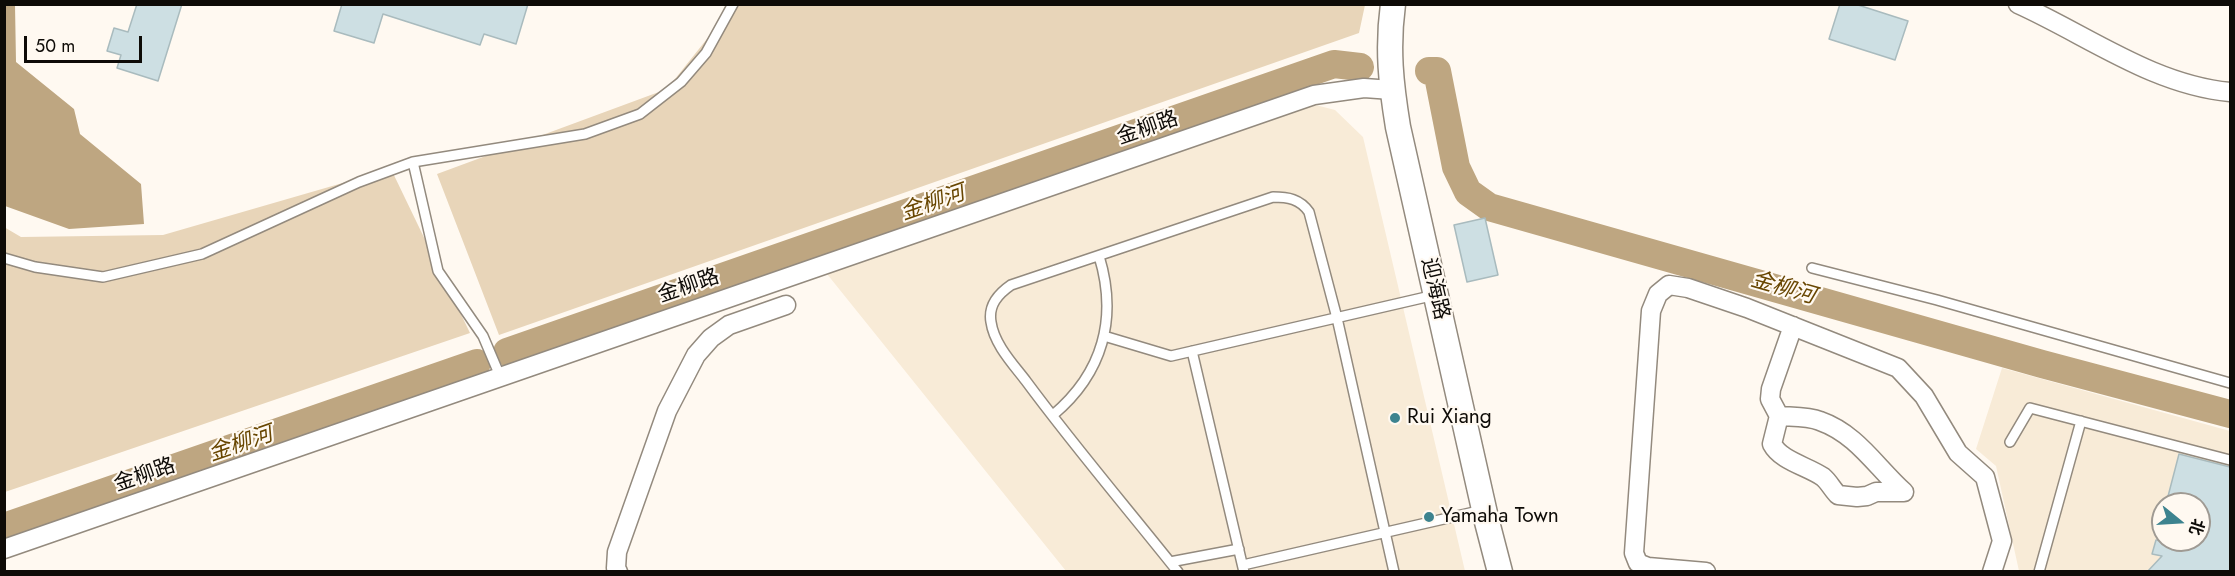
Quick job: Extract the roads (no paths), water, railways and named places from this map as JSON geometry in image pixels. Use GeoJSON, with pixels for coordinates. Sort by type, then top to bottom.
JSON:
{"type":"FeatureCollection","features":[{"type":"Feature","properties":{"kind":"street","name":"迎海路"},"geometry":{"type":"LineString","coordinates":[[1393,4],[1389,72],[1400,137],[1500,572]]}},
{"type":"Feature","properties":{"kind":"street"},"geometry":{"type":"LineString","coordinates":[[2018,4],[2166,76],[2194,86],[2230,92]]}},
{"type":"Feature","properties":{"kind":"street","name":"金柳路"},"geometry":{"type":"LineString","coordinates":[[4,549],[1314,95],[1364,88],[1392,90]]}},
{"type":"Feature","properties":{"kind":"street"},"geometry":{"type":"LineString","coordinates":[[1706,572],[1648,567],[1638,563],[1634,553],[1651,311],[1658,294],[1669,285],[1688,288],[1898,368],[1923,396],[1958,453],[1985,477],[2002,541],[1992,572]]}},
{"type":"Feature","properties":{"kind":"street"},"geometry":{"type":"LineString","coordinates":[[618,572],[617,552],[663,422],[696,355],[711,338],[729,325],[786,305]]}},
{"type":"Feature","properties":{"kind":"street"},"geometry":{"type":"LineString","coordinates":[[1779,416],[1818,420],[1844,432],[1859,444],[1883,473],[1904,492],[1876,492],[1857,497],[1838,495],[1826,479],[1776,452],[1772,444],[1779,416],[1770,399],[1770,389],[1792,326]]}},
{"type":"Feature","properties":{"kind":"lane"},"geometry":{"type":"LineString","coordinates":[[4,258],[34,267],[103,277],[202,254],[358,182],[413,162],[585,134],[640,114],[681,82],[706,53],[733,4]]}},
{"type":"Feature","properties":{"kind":"lane"},"geometry":{"type":"LineString","coordinates":[[413,162],[438,271],[483,336],[500,376]]}},
{"type":"Feature","properties":{"kind":"lane"},"geometry":{"type":"LineString","coordinates":[[1178,572],[1005,353],[994,335],[990,320],[992,305],[1000,292],[1011,285],[1273,197],[1286,197],[1301,203],[1309,212],[1337,318],[1394,572]]}},
{"type":"Feature","properties":{"kind":"lane"},"geometry":{"type":"LineString","coordinates":[[1053,416],[1085,380],[1100,352],[1108,304],[1107,287],[1099,256]]}},
{"type":"Feature","properties":{"kind":"lane"},"geometry":{"type":"LineString","coordinates":[[1812,268],[1937,300],[2230,383]]}},
{"type":"Feature","properties":{"kind":"lane"},"geometry":{"type":"LineString","coordinates":[[1104,336],[1171,356],[1435,295]]}},
{"type":"Feature","properties":{"kind":"lane"},"geometry":{"type":"LineString","coordinates":[[1192,351],[1243,568],[1384,532],[1484,510]]}},
{"type":"Feature","properties":{"kind":"lane"},"geometry":{"type":"LineString","coordinates":[[2010,442],[2030,408],[2230,460]]}},
{"type":"Feature","properties":{"kind":"lane"},"geometry":{"type":"LineString","coordinates":[[2038,572],[2081,421]]}},
{"type":"Feature","properties":{"kind":"lane"},"geometry":{"type":"LineString","coordinates":[[1170,562],[1239,549]]}},
{"type":"Feature","properties":{"kind":"waterway","name":"金柳河"},"geometry":{"type":"LineString","coordinates":[[507,352],[1334,64],[1360,67]]}},
{"type":"Feature","properties":{"kind":"waterway","name":"金柳河"},"geometry":{"type":"LineString","coordinates":[[1429,71],[1437,71],[1456,167],[1468,192],[1489,207],[2042,364],[2230,414]]}},
{"type":"Feature","properties":{"kind":"waterway","name":"金柳河"},"geometry":{"type":"LineString","coordinates":[[4,527],[477,363]]}},
{"type":"Feature","properties":{"kind":"place","name":"Rui Xiang"},"geometry":{"type":"Point","coordinates":[1395,418]}},
{"type":"Feature","properties":{"kind":"place","name":"Yamaha Town"},"geometry":{"type":"Point","coordinates":[1429,517]}}]}
